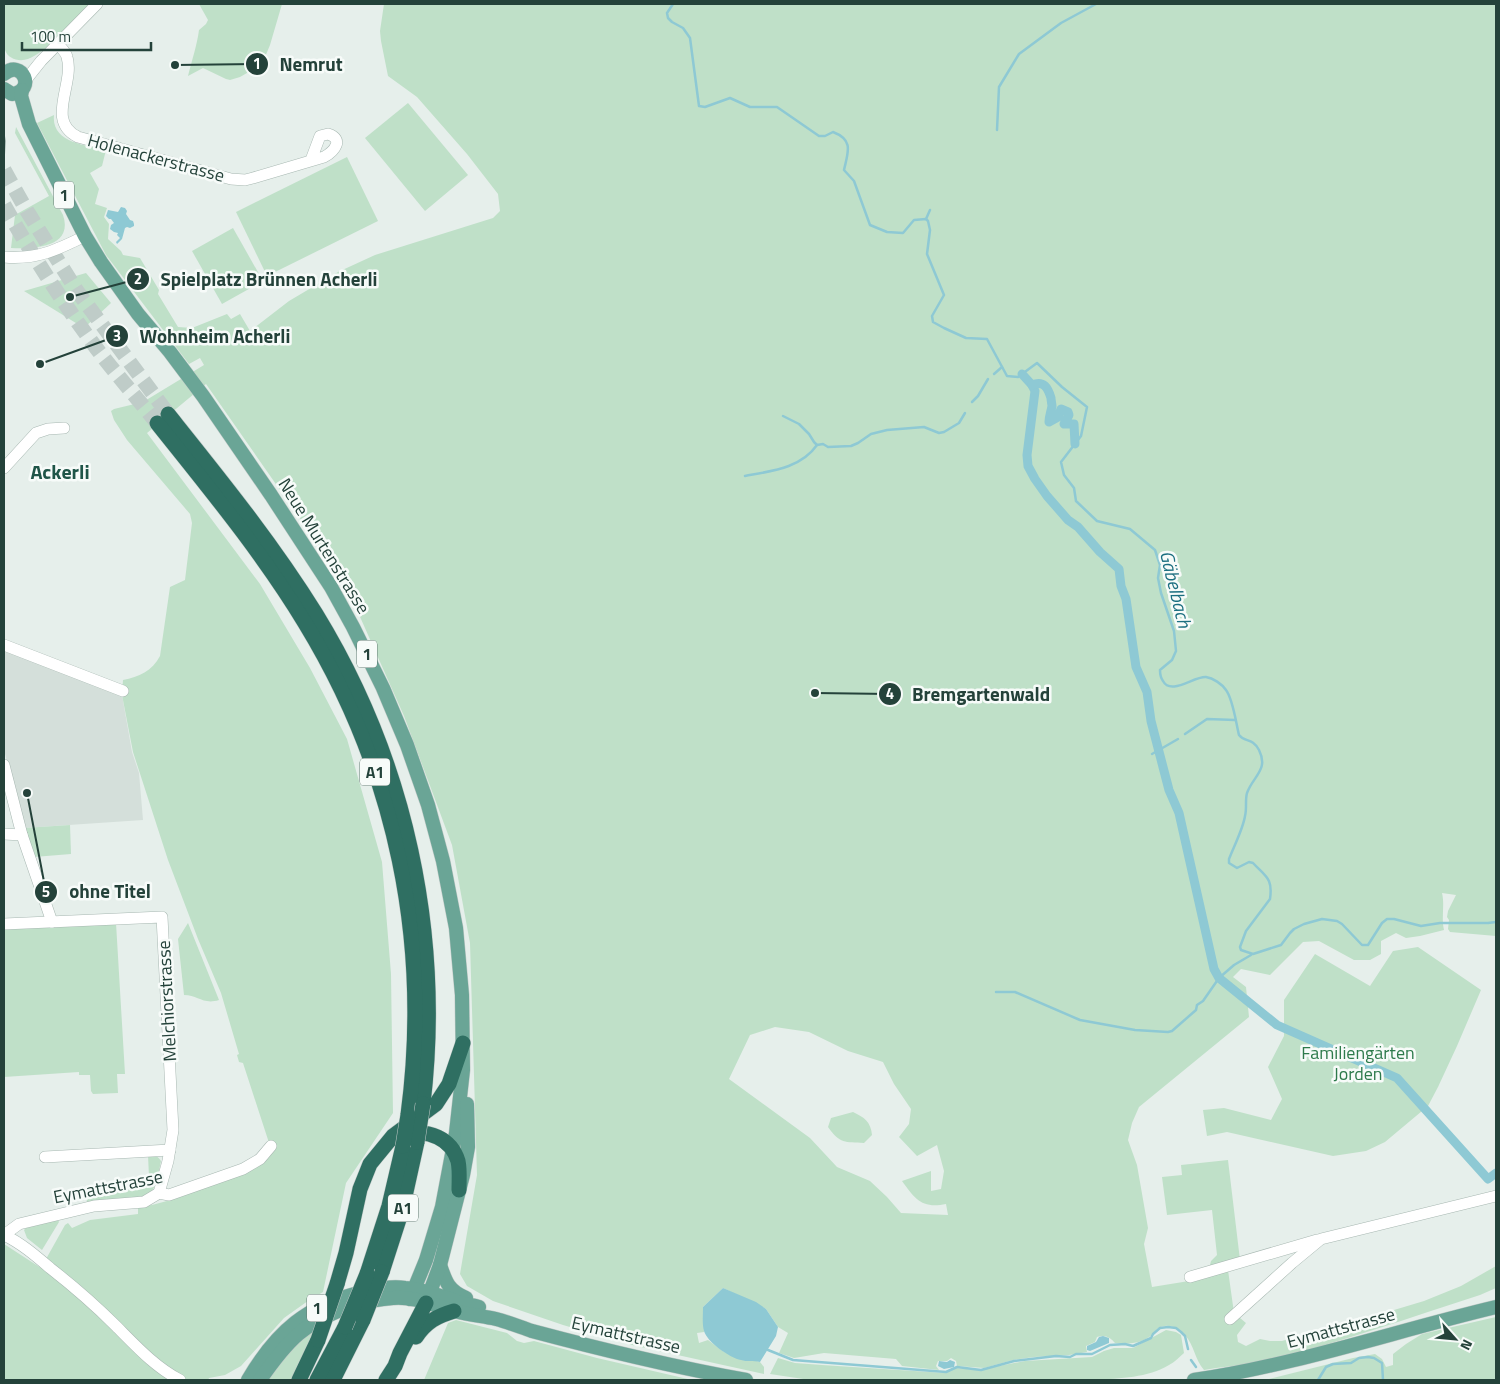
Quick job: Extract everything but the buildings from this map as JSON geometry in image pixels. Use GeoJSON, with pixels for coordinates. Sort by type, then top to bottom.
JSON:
{"type":"FeatureCollection","features":[{"type":"Feature","properties":{"kind":"highway","name":"A1"},"geometry":{"type":"LineString","coordinates":[[317,1380],[375,1273],[402,1210],[410,1144],[408,1116],[413,1073],[415,1027],[412,936],[406,892],[386,805],[356,720],[337,680],[293,603],[162,418],[251,519],[304,596],[332,641],[349,674],[385,759],[399,802],[419,890],[425,935],[428,981],[428,1050],[423,1104],[410,1144]]}},
{"type":"Feature","properties":{"kind":"highway"},"geometry":{"type":"LineString","coordinates":[[299,1380],[318,1340],[337,1284],[362,1182],[370,1164],[393,1136],[436,1104],[449,1084],[463,1043]]}},
{"type":"Feature","properties":{"kind":"highway"},"geometry":{"type":"LineString","coordinates":[[377,1154],[406,1136],[417,1132],[436,1136],[447,1144],[458,1161],[459,1190]]}},
{"type":"Feature","properties":{"kind":"highway","name":"A1"},"geometry":{"type":"LineString","coordinates":[[333,1380],[363,1320],[375,1273]]}},
{"type":"Feature","properties":{"kind":"highway"},"geometry":{"type":"LineString","coordinates":[[386,1380],[395,1366],[428,1297]]}},
{"type":"Feature","properties":{"kind":"highway"},"geometry":{"type":"LineString","coordinates":[[395,1366],[404,1357],[426,1324],[435,1317],[454,1310]]}},
{"type":"Feature","properties":{"kind":"main road","name":"Neue Murtenstrasse"},"geometry":{"type":"LineString","coordinates":[[12,79],[20,113],[30,124],[85,236],[117,286],[187,374],[290,523],[331,587],[377,674],[392,708],[429,810],[443,861],[458,944],[462,995],[463,1070],[446,1193],[426,1260],[412,1294]]}},
{"type":"Feature","properties":{"kind":"main road","name":"Neue Murtenstrasse"},"geometry":{"type":"LineString","coordinates":[[428,1297],[440,1265],[466,1162],[468,1147],[466,1089],[463,1070]]}},
{"type":"Feature","properties":{"kind":"main road","name":"Eymattstrasse"},"geometry":{"type":"LineString","coordinates":[[440,1265],[443,1275],[455,1293],[470,1300],[498,1320]]}},
{"type":"Feature","properties":{"kind":"main road","name":"Eymattstrasse"},"geometry":{"type":"LineString","coordinates":[[248,1380],[260,1360],[278,1338],[303,1316],[341,1298],[377,1289],[397,1287],[412,1294],[477,1306]]}},
{"type":"Feature","properties":{"kind":"main road","name":"Eymattstrasse"},"geometry":{"type":"LineString","coordinates":[[260,1380],[286,1346],[306,1327],[317,1320],[370,1301],[412,1294]]}},
{"type":"Feature","properties":{"kind":"main road","name":"Eymattstrasse"},"geometry":{"type":"LineString","coordinates":[[428,1297],[454,1310],[498,1320],[545,1334],[622,1354],[746,1380]]}},
{"type":"Feature","properties":{"kind":"main road","name":"Eymattstrasse"},"geometry":{"type":"LineString","coordinates":[[1194,1380],[1273,1365],[1496,1308]]}},
{"type":"Feature","properties":{"kind":"street"},"geometry":{"type":"LineString","coordinates":[[12,79],[41,61],[97,4]]}},
{"type":"Feature","properties":{"kind":"street","name":"Holenackerstrasse"},"geometry":{"type":"LineString","coordinates":[[55,48],[67,58],[68,73],[61,118],[66,129],[78,137],[238,180],[253,178],[311,160]]}},
{"type":"Feature","properties":{"kind":"street"},"geometry":{"type":"LineString","coordinates":[[4,257],[46,254],[85,236]]}},
{"type":"Feature","properties":{"kind":"street"},"geometry":{"type":"LineString","coordinates":[[4,468],[36,433],[43,430],[64,428]]}},
{"type":"Feature","properties":{"kind":"street"},"geometry":{"type":"LineString","coordinates":[[4,645],[123,692]]}},
{"type":"Feature","properties":{"kind":"street"},"geometry":{"type":"LineString","coordinates":[[4,765],[22,835],[52,922]]}},
{"type":"Feature","properties":{"kind":"street"},"geometry":{"type":"LineString","coordinates":[[4,834],[22,835]]}},
{"type":"Feature","properties":{"kind":"street","name":"Melchiorstrasse"},"geometry":{"type":"LineString","coordinates":[[4,924],[162,917],[173,1118],[170,1150],[159,1193]]}},
{"type":"Feature","properties":{"kind":"street","name":"Eymattstrasse"},"geometry":{"type":"LineString","coordinates":[[180,1380],[166,1372],[143,1354],[101,1311],[34,1254],[4,1235],[19,1224],[94,1206],[144,1202],[159,1193],[169,1195],[243,1169],[260,1159],[271,1146]]}},
{"type":"Feature","properties":{"kind":"street"},"geometry":{"type":"LineString","coordinates":[[45,1157],[170,1150]]}},
{"type":"Feature","properties":{"kind":"street"},"geometry":{"type":"LineString","coordinates":[[1190,1277],[1321,1239],[1496,1196]]}},
{"type":"Feature","properties":{"kind":"street"},"geometry":{"type":"LineString","coordinates":[[1230,1320],[1321,1239]]}},
{"type":"Feature","properties":{"kind":"shaded area"},"geometry":{"type":"Polygon","coordinates":[[[4,648],[122,695],[132,752],[139,773],[143,820],[24,828],[4,750],[4,648]]]}},
{"type":"Feature","properties":{"kind":"green space"},"geometry":{"type":"Polygon","coordinates":[[[4,4],[92,4],[43,50],[28,59],[21,60],[14,59],[6,53],[3,35],[4,4]]]}},
{"type":"Feature","properties":{"kind":"green space"},"geometry":{"type":"Polygon","coordinates":[[[199,4],[282,4],[265,57],[254,69],[230,80],[203,68],[188,76],[199,30],[208,20],[199,4]]]}},
{"type":"Feature","properties":{"kind":"green space"},"geometry":{"type":"Polygon","coordinates":[[[384,4],[1496,4],[1496,936],[1450,932],[1447,917],[1456,895],[1442,893],[1444,930],[1406,938],[1396,933],[1381,941],[1381,954],[1370,960],[1354,960],[1319,941],[1303,942],[1270,975],[1241,969],[1233,977],[1246,987],[1249,1017],[1139,1107],[1132,1123],[1128,1140],[1137,1165],[1148,1228],[1144,1244],[1152,1287],[1189,1281],[1228,1270],[1234,1313],[1246,1323],[1237,1335],[1238,1342],[1246,1346],[1260,1339],[1282,1341],[1312,1332],[1314,1334],[1424,1301],[1461,1286],[1496,1266],[1496,1288],[1480,1295],[1339,1341],[1247,1364],[1204,1370],[1185,1335],[1176,1328],[1165,1326],[1156,1330],[1145,1339],[1133,1343],[1115,1343],[1108,1337],[1097,1337],[1095,1342],[1086,1346],[1087,1352],[1013,1360],[984,1368],[957,1366],[956,1361],[951,1358],[947,1361],[938,1361],[936,1366],[939,1370],[902,1366],[896,1359],[824,1353],[794,1358],[779,1353],[788,1333],[778,1327],[766,1309],[723,1288],[703,1307],[704,1332],[697,1333],[699,1343],[708,1340],[724,1352],[760,1362],[764,1367],[764,1374],[632,1345],[563,1325],[493,1301],[467,1286],[460,1274],[477,1175],[470,943],[452,845],[404,716],[345,583],[206,384],[147,433],[260,584],[310,668],[347,739],[382,862],[391,974],[393,1113],[346,1183],[323,1292],[284,1318],[241,1366],[225,1375],[209,1378],[208,1380],[4,1380],[4,1244],[41,1268],[65,1225],[68,1223],[72,1228],[90,1220],[138,1214],[138,1207],[167,1201],[232,1178],[272,1152],[243,1063],[239,1062],[237,1055],[239,1054],[221,993],[168,860],[133,752],[122,695],[123,680],[144,672],[153,666],[160,656],[170,587],[185,580],[192,523],[190,514],[127,440],[114,420],[111,411],[143,402],[204,365],[200,358],[189,364],[106,255],[37,123],[54,115],[58,132],[64,137],[80,144],[106,150],[102,166],[90,173],[99,189],[95,204],[107,208],[104,217],[109,224],[108,239],[123,255],[140,258],[159,290],[158,294],[178,327],[192,328],[227,314],[231,319],[240,314],[250,331],[289,301],[338,272],[375,255],[493,218],[500,211],[498,194],[467,154],[417,97],[388,76],[380,31],[384,4]],[[775,1027],[750,1035],[729,1079],[810,1138],[837,1167],[870,1181],[901,1213],[948,1215],[946,1204],[925,1204],[915,1198],[902,1181],[931,1171],[931,1191],[941,1189],[944,1171],[937,1145],[917,1156],[899,1137],[909,1124],[911,1109],[894,1084],[883,1062],[848,1051],[809,1032],[775,1027]]]}},
{"type":"Feature","properties":{"kind":"green space"},"geometry":{"type":"Polygon","coordinates":[[[408,103],[468,175],[425,211],[365,138],[408,103]]]}},
{"type":"Feature","properties":{"kind":"green space"},"geometry":{"type":"Polygon","coordinates":[[[16,127],[63,215],[65,226],[63,234],[57,240],[40,247],[11,248],[15,215],[49,196],[15,133],[16,127]]]}},
{"type":"Feature","properties":{"kind":"green space"},"geometry":{"type":"Polygon","coordinates":[[[347,157],[378,221],[267,276],[236,212],[347,157]]]}},
{"type":"Feature","properties":{"kind":"green space"},"geometry":{"type":"Polygon","coordinates":[[[233,228],[263,281],[222,304],[192,251],[233,228]]]}},
{"type":"Feature","properties":{"kind":"green space"},"geometry":{"type":"Polygon","coordinates":[[[86,273],[111,303],[84,328],[24,291],[86,273]]]}},
{"type":"Feature","properties":{"kind":"green space"},"geometry":{"type":"Polygon","coordinates":[[[70,825],[71,854],[34,857],[24,828],[70,825]]]}},
{"type":"Feature","properties":{"kind":"green space"},"geometry":{"type":"Polygon","coordinates":[[[116,923],[125,1074],[117,1074],[118,1093],[93,1094],[91,1091],[90,1075],[79,1075],[79,1072],[4,1077],[4,929],[116,923]]]}},
{"type":"Feature","properties":{"kind":"green space"},"geometry":{"type":"Polygon","coordinates":[[[188,923],[219,1000],[205,1001],[193,996],[184,995],[178,939],[188,923]]]}},
{"type":"Feature","properties":{"kind":"green space","name":"Familiengärten Jorden"},"geometry":{"type":"Polygon","coordinates":[[[1418,947],[1481,990],[1428,1106],[1385,1142],[1366,1151],[1333,1156],[1227,1132],[1207,1136],[1203,1110],[1224,1108],[1271,1120],[1282,1099],[1268,1067],[1284,1036],[1284,1000],[1315,954],[1370,986],[1393,951],[1418,947]]]}},
{"type":"Feature","properties":{"kind":"green space"},"geometry":{"type":"Polygon","coordinates":[[[853,1112],[864,1118],[870,1127],[872,1135],[864,1143],[843,1141],[836,1137],[828,1127],[831,1118],[853,1112]]]}},
{"type":"Feature","properties":{"kind":"green space"},"geometry":{"type":"Polygon","coordinates":[[[148,1155],[155,1156],[161,1161],[157,1181],[150,1193],[146,1196],[87,1203],[86,1190],[146,1186],[146,1178],[149,1177],[148,1155]]]}},
{"type":"Feature","properties":{"kind":"green space"},"geometry":{"type":"Polygon","coordinates":[[[1228,1160],[1240,1260],[1209,1269],[1211,1261],[1217,1255],[1212,1210],[1167,1215],[1162,1177],[1182,1175],[1181,1165],[1228,1160]]]}},
{"type":"Feature","properties":{"kind":"green space"},"geometry":{"type":"Polygon","coordinates":[[[58,1220],[59,1222],[42,1250],[27,1238],[24,1230],[26,1228],[58,1220]]]}},
{"type":"Feature","properties":{"kind":"green space"},"geometry":{"type":"Polygon","coordinates":[[[1496,1317],[1496,1380],[1265,1380],[1375,1354],[1382,1359],[1386,1367],[1393,1365],[1393,1354],[1422,1334],[1496,1317]]]}},
{"type":"Feature","properties":{"kind":"green space"},"geometry":{"type":"Polygon","coordinates":[[[456,1320],[507,1333],[517,1341],[524,1343],[534,1341],[692,1380],[424,1380],[448,1323],[456,1320]]]}},
{"type":"Feature","properties":{"kind":"green space"},"geometry":{"type":"Polygon","coordinates":[[[317,1328],[300,1367],[290,1380],[266,1380],[298,1341],[317,1328]]]}},
{"type":"Feature","properties":{"kind":"green space"},"geometry":{"type":"Polygon","coordinates":[[[1166,1330],[1181,1335],[1184,1353],[1173,1362],[1152,1373],[1124,1378],[1096,1380],[810,1380],[770,1374],[778,1358],[795,1363],[945,1373],[956,1368],[978,1370],[1025,1361],[1092,1357],[1114,1348],[1133,1348],[1166,1330]]]}},
{"type":"Feature","properties":{"kind":"water"},"geometry":{"type":"Polygon","coordinates":[[[121,207],[125,208],[126,214],[133,221],[134,226],[125,228],[122,239],[117,244],[116,242],[120,238],[117,235],[118,233],[110,229],[114,223],[106,216],[108,210],[118,212],[121,207]]]}},
{"type":"Feature","properties":{"kind":"water"},"geometry":{"type":"Polygon","coordinates":[[[723,1288],[756,1302],[766,1309],[778,1327],[776,1336],[760,1362],[736,1359],[714,1344],[704,1331],[703,1307],[723,1288]]]}},
{"type":"Feature","properties":{"kind":"water"},"geometry":{"type":"Polygon","coordinates":[[[1103,1336],[1109,1338],[1109,1343],[1090,1351],[1087,1350],[1087,1346],[1103,1336]]]}},
{"type":"Feature","properties":{"kind":"water"},"geometry":{"type":"Polygon","coordinates":[[[950,1360],[955,1362],[954,1367],[944,1369],[938,1366],[939,1361],[947,1362],[950,1360]]]}},
{"type":"Feature","properties":{"kind":"waterway","name":"Gäbelbach"},"geometry":{"type":"LineString","coordinates":[[673,4],[667,13],[668,18],[683,28],[690,38],[699,106],[705,107],[730,98],[750,107],[777,107],[819,136],[825,136],[833,132],[840,135],[848,147],[844,170],[854,181],[870,225],[887,232],[903,233],[914,220],[926,219],[928,221],[930,230],[927,254],[944,295],[932,316],[933,322],[966,338],[987,339],[1007,376],[1018,377],[1037,363],[1062,387],[1087,407],[1081,436],[1061,462],[1064,475],[1074,488],[1076,501],[1097,521],[1130,529],[1155,550],[1160,565],[1158,578],[1161,593],[1174,631],[1176,651],[1172,660],[1160,670],[1161,678],[1171,687],[1206,677],[1220,684],[1231,699],[1239,735],[1254,743],[1262,757],[1259,773],[1247,793],[1244,821],[1229,863],[1237,868],[1249,862],[1253,863],[1268,878],[1271,892],[1270,899],[1246,931],[1240,947],[1241,950],[1253,954],[1281,945],[1294,929],[1322,919],[1337,921],[1342,924],[1362,945],[1368,945],[1382,923],[1387,919],[1421,926],[1440,923],[1496,922]]}},
{"type":"Feature","properties":{"kind":"waterway"},"geometry":{"type":"LineString","coordinates":[[997,130],[999,87],[1019,54],[1061,23],[1096,4]]}},
{"type":"Feature","properties":{"kind":"waterway"},"geometry":{"type":"LineString","coordinates":[[926,219],[930,210]]}},
{"type":"Feature","properties":{"kind":"waterway"},"geometry":{"type":"LineString","coordinates":[[994,374],[1002,367]]}},
{"type":"Feature","properties":{"kind":"waterway"},"geometry":{"type":"LineString","coordinates":[[1022,374],[1035,391],[1027,455],[1028,466],[1047,496],[1068,520],[1078,527],[1100,552],[1119,569],[1121,586],[1126,599],[1136,667],[1147,692],[1151,721],[1169,790],[1179,813],[1214,969],[1219,978],[1277,1025],[1397,1078],[1488,1179],[1496,1173]]}},
{"type":"Feature","properties":{"kind":"waterway"},"geometry":{"type":"LineString","coordinates":[[972,402],[988,379]]}},
{"type":"Feature","properties":{"kind":"waterway"},"geometry":{"type":"LineString","coordinates":[[1032,385],[1042,384],[1048,391],[1052,406],[1049,422],[1058,417],[1061,409],[1068,412],[1069,415],[1064,424],[1074,424],[1075,444]]}},
{"type":"Feature","properties":{"kind":"waterway"},"geometry":{"type":"LineString","coordinates":[[783,416],[799,424],[817,445],[823,444],[828,447],[851,446],[871,434],[887,430],[924,427],[939,433],[944,432],[959,423],[965,413]]}},
{"type":"Feature","properties":{"kind":"waterway"},"geometry":{"type":"LineString","coordinates":[[745,476],[794,464],[803,459],[817,445]]}},
{"type":"Feature","properties":{"kind":"waterway"},"geometry":{"type":"LineString","coordinates":[[1185,734],[1207,719],[1235,720]]}},
{"type":"Feature","properties":{"kind":"waterway"},"geometry":{"type":"LineString","coordinates":[[1152,754],[1178,739]]}},
{"type":"Feature","properties":{"kind":"waterway"},"geometry":{"type":"LineString","coordinates":[[996,992],[1015,992],[1080,1020],[1135,1030],[1168,1032],[1172,1031],[1196,1010],[1197,1005],[1203,1001],[1219,978],[1234,965],[1251,955]]}},
{"type":"Feature","properties":{"kind":"waterway"},"geometry":{"type":"LineString","coordinates":[[768,1350],[793,1360],[946,1372],[957,1367],[981,1370],[1014,1361],[1092,1354],[1110,1345],[1125,1344],[1133,1346],[1151,1338],[1160,1328],[1168,1327],[1176,1328],[1185,1336],[1188,1349]]}},
{"type":"Feature","properties":{"kind":"waterway"},"geometry":{"type":"LineString","coordinates":[[1318,1380],[1326,1367],[1333,1364],[1351,1363],[1359,1358],[1368,1357],[1382,1363],[1383,1380]]}},
{"type":"Feature","properties":{"kind":"waterway"},"geometry":{"type":"LineString","coordinates":[[1191,1360],[1196,1367]]}},
{"type":"Feature","properties":{"kind":"tunnel"},"geometry":{"type":"LineString","coordinates":[[4,170],[77,291],[168,414]]}},
{"type":"Feature","properties":{"kind":"tunnel"},"geometry":{"type":"LineString","coordinates":[[4,205],[72,314],[104,358],[157,423]]}},
{"type":"Feature","properties":{"kind":"tram line"},"geometry":{"type":"LineString","coordinates":[[4,131],[4,168]]}},
{"type":"Feature","properties":{"kind":"place","name":"Nemrut"},"geometry":{"type":"Point","coordinates":[175,65]}},
{"type":"Feature","properties":{"kind":"place","name":"Spielplatz Brünnen Acherli"},"geometry":{"type":"Point","coordinates":[70,297]}},
{"type":"Feature","properties":{"kind":"place","name":"Wohnheim Acherli"},"geometry":{"type":"Point","coordinates":[40,364]}},
{"type":"Feature","properties":{"kind":"place","name":"Bremgartenwald"},"geometry":{"type":"Point","coordinates":[815,693]}},
{"type":"Feature","properties":{"kind":"place","name":"ohne Titel"},"geometry":{"type":"Point","coordinates":[27,793]}},
{"type":"Feature","properties":{"kind":"district","name":"Ackerli"},"geometry":{"type":"Point","coordinates":[60,472]}}]}
